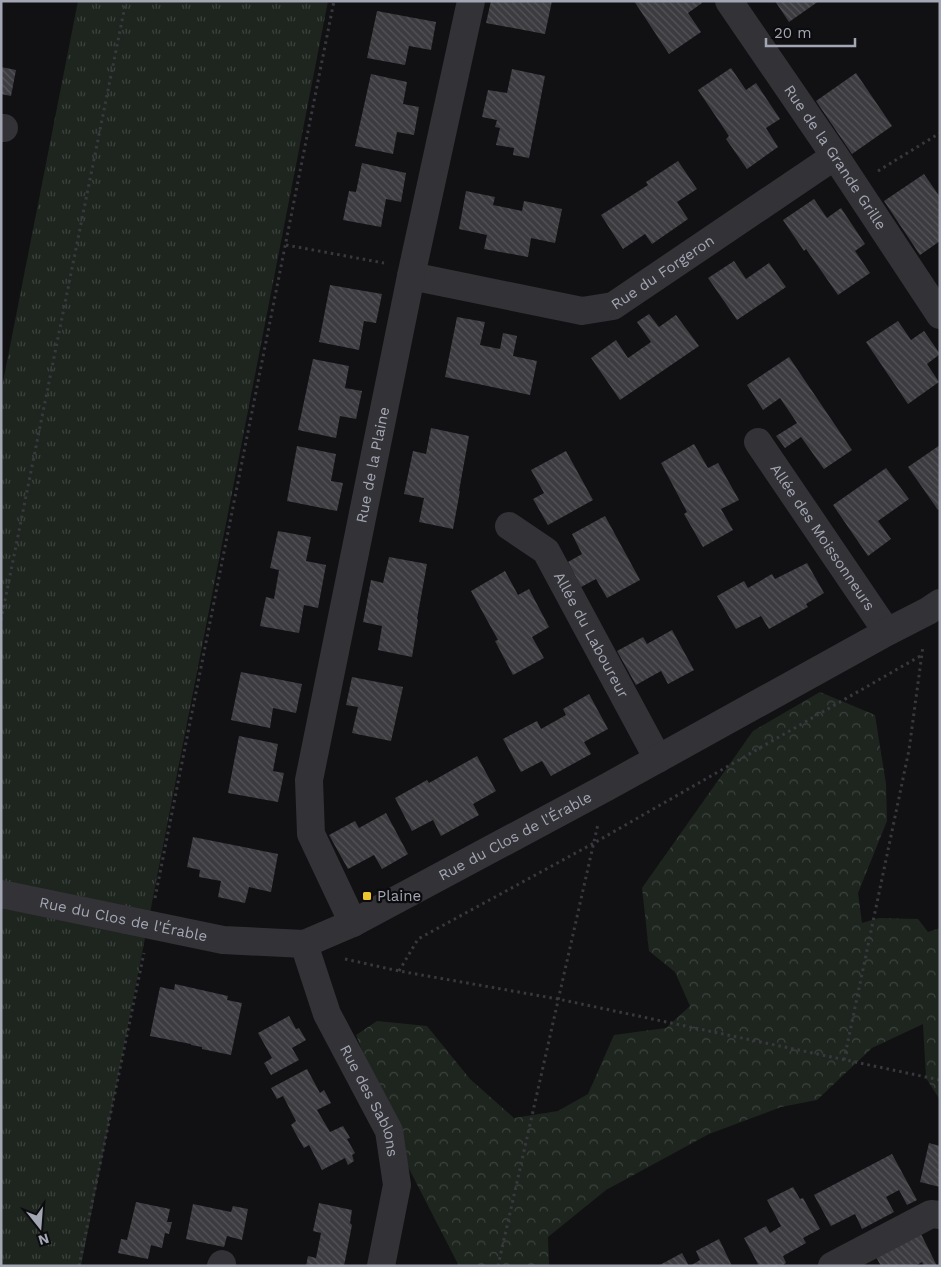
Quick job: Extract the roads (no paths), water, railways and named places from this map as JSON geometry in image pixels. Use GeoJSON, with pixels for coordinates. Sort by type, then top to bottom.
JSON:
{"type":"FeatureCollection","features":[{"type":"Feature","properties":{"kind":"street","name":"Rue de la Plaine"},"geometry":{"type":"LineString","coordinates":[[353,923],[311,834],[309,780],[412,272],[471,1]]}},
{"type":"Feature","properties":{"kind":"street","name":"Rue de la Grande Grille"},"geometry":{"type":"LineString","coordinates":[[729,1],[835,156],[940,315]]}},
{"type":"Feature","properties":{"kind":"street","name":"Rue du Forgeron"},"geometry":{"type":"LineString","coordinates":[[412,272],[582,311],[613,306],[835,156]]}},
{"type":"Feature","properties":{"kind":"street","name":"Allée des Moissonneurs"},"geometry":{"type":"LineString","coordinates":[[758,442],[887,632]]}},
{"type":"Feature","properties":{"kind":"street","name":"Allée du Laboureur"},"geometry":{"type":"LineString","coordinates":[[509,526],[546,551],[658,759]]}},
{"type":"Feature","properties":{"kind":"street","name":"Rue du Clos de l'Érable"},"geometry":{"type":"LineString","coordinates":[[1,894],[223,940],[307,954],[353,923],[607,787],[934,607]]}},
{"type":"Feature","properties":{"kind":"street","name":"Rue des Sablons"},"geometry":{"type":"LineString","coordinates":[[307,954],[327,1014],[389,1131],[397,1185],[381,1266]]}},
{"type":"Feature","properties":{"kind":"street"},"geometry":{"type":"LineString","coordinates":[[832,1266],[931,1214],[940,1215]]}},
{"type":"Feature","properties":{"kind":"place","name":"Plaine"},"geometry":{"type":"Point","coordinates":[367,896]}}]}
